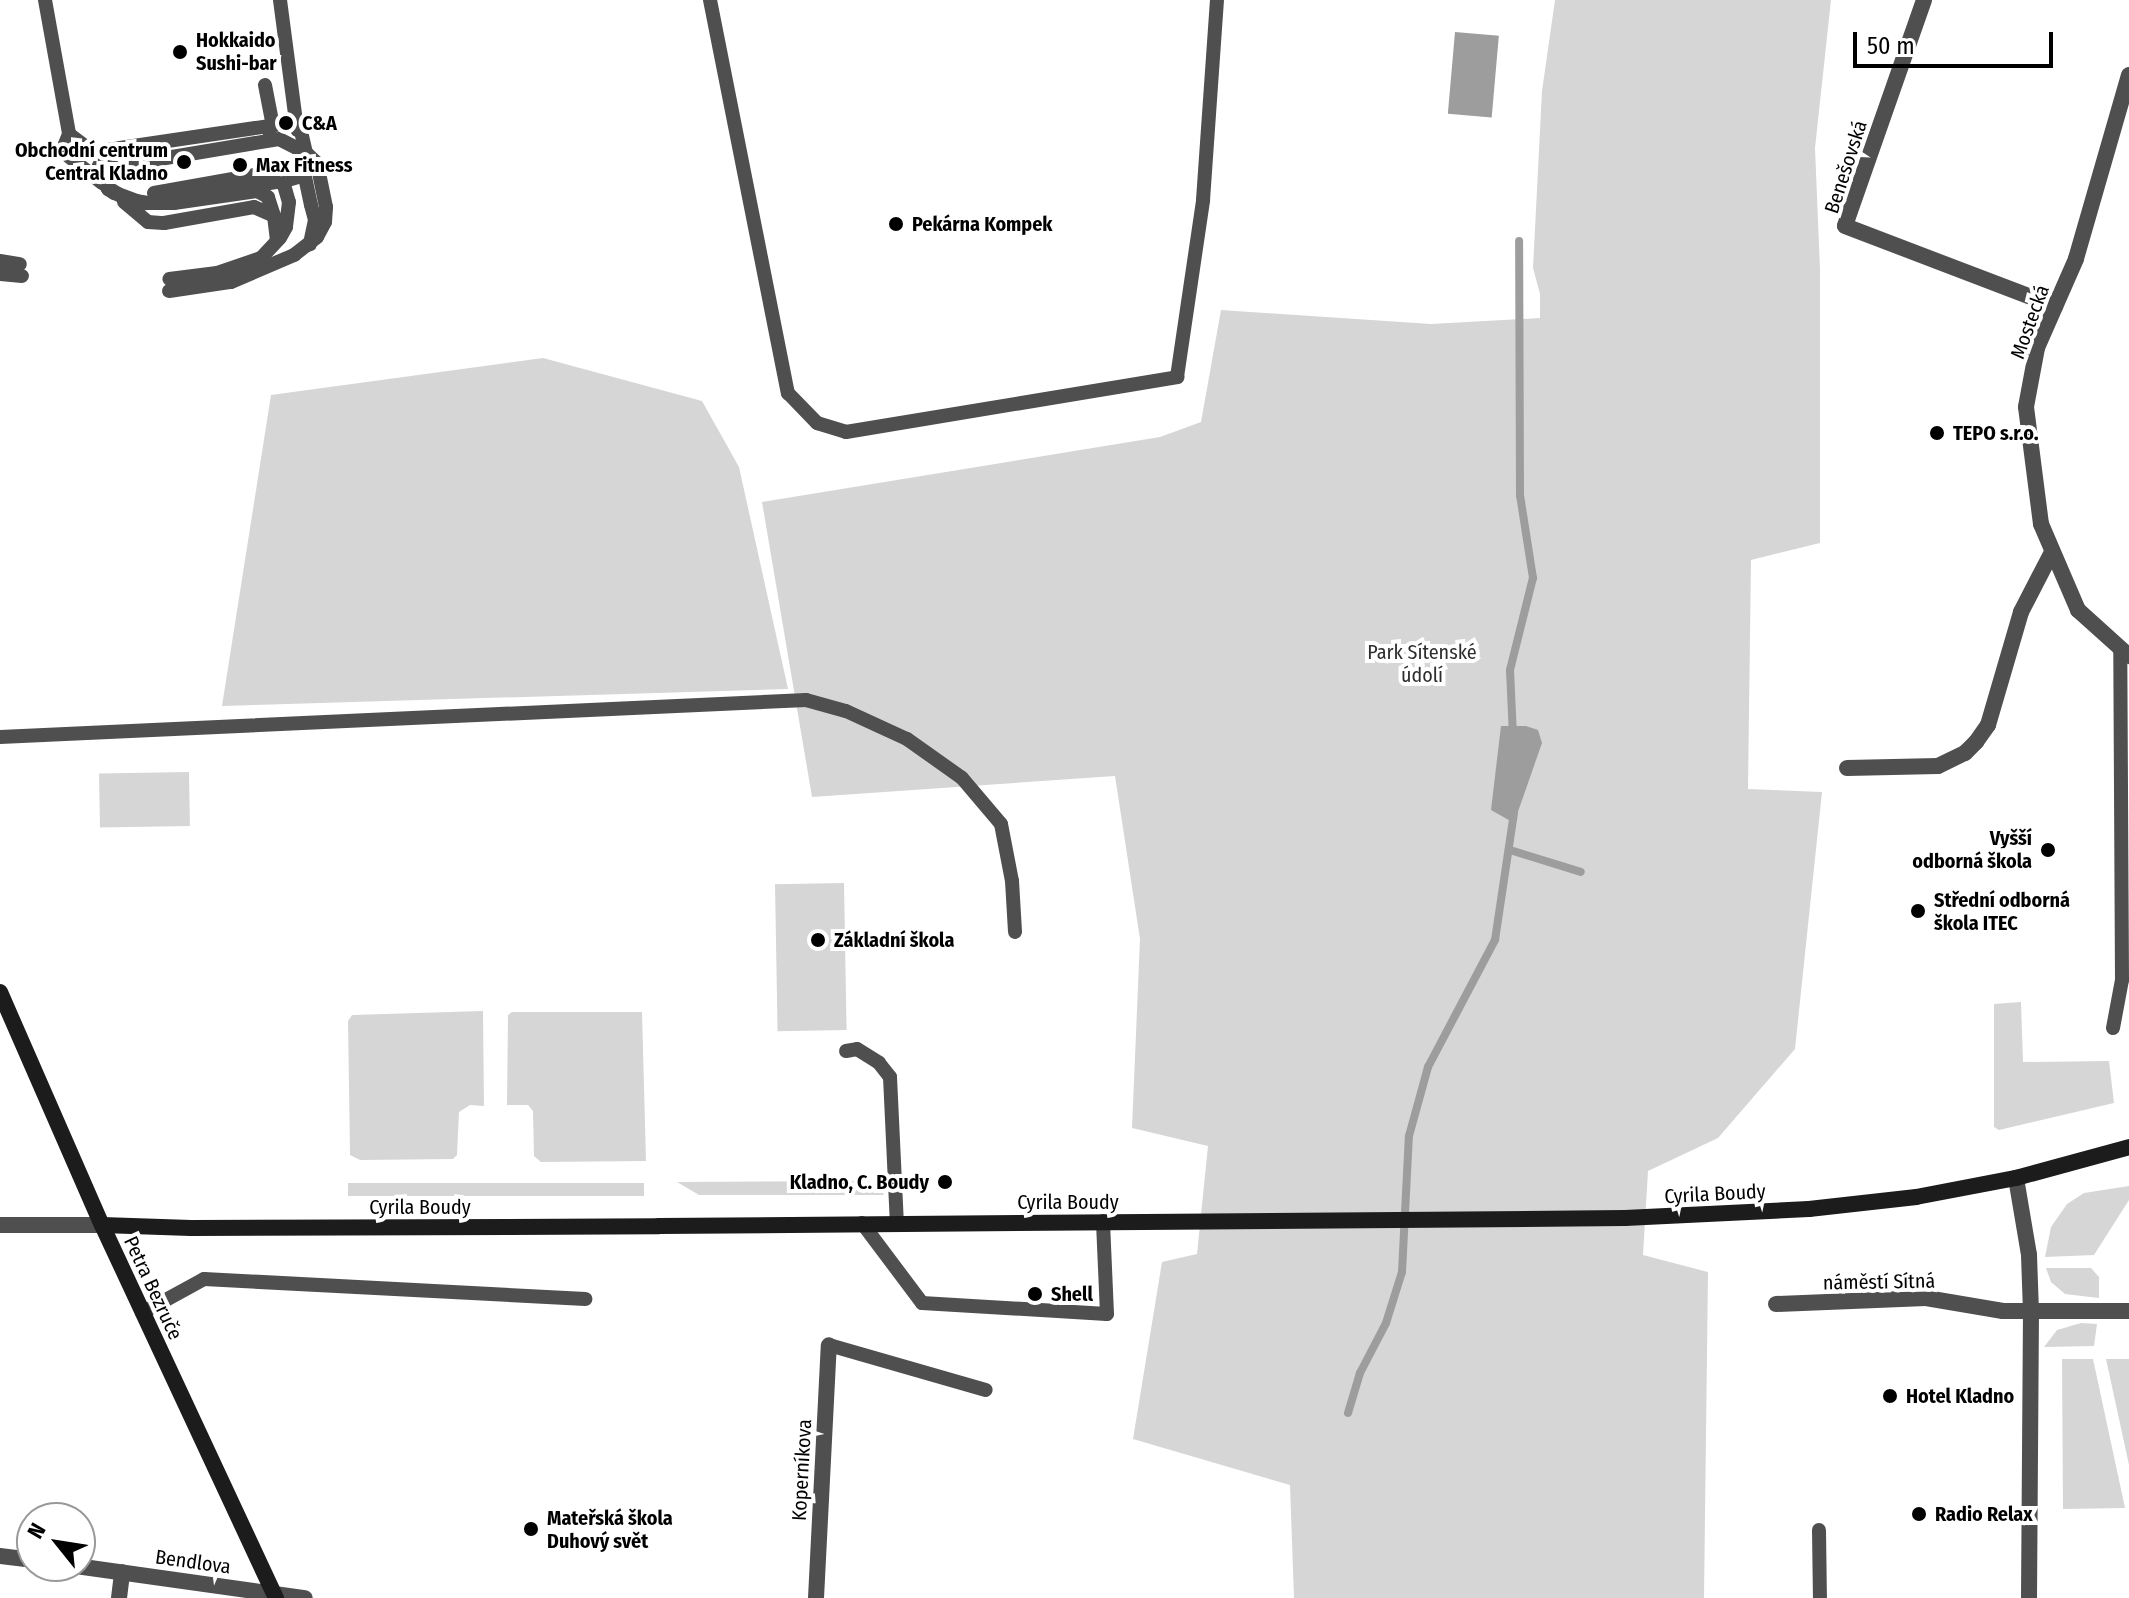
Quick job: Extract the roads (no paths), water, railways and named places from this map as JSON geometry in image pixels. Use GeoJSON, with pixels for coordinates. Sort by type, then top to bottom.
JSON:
{"type":"FeatureCollection","features":[{"type":"Feature","properties":{"kind":"street","name":"Benešovská"},"geometry":{"type":"LineString","coordinates":[[1924,0],[1845,226],[2055,306]]}},
{"type":"Feature","properties":{"kind":"street","name":"Mostecká"},"geometry":{"type":"LineString","coordinates":[[2124,653],[2078,610],[2052,552],[2041,524],[2026,407],[2037,348],[2076,259],[2129,75]]}},
{"type":"Feature","properties":{"kind":"street"},"geometry":{"type":"LineString","coordinates":[[1847,768],[1938,766],[1965,753],[1976,742],[1988,725],[2021,612],[2052,552]]}},
{"type":"Feature","properties":{"kind":"street","name":"Petra Bezruče"},"geometry":{"type":"LineString","coordinates":[[0,992],[102,1225],[274,1596]]}},
{"type":"Feature","properties":{"kind":"street","name":"Cyrila Boudy"},"geometry":{"type":"LineString","coordinates":[[0,1225],[223,1228],[1625,1218],[1809,1209],[1916,1197],[2016,1178],[2129,1147]]}},
{"type":"Feature","properties":{"kind":"street"},"geometry":{"type":"LineString","coordinates":[[2016,1178],[2029,1255],[2031,1311],[2029,1598]]}},
{"type":"Feature","properties":{"kind":"street","name":"náměstí Sítná"},"geometry":{"type":"LineString","coordinates":[[1776,1304],[1926,1298],[2003,1311],[2129,1311]]}},
{"type":"Feature","properties":{"kind":"street","name":"Koperníkova"},"geometry":{"type":"LineString","coordinates":[[816,1598],[829,1345]]}},
{"type":"Feature","properties":{"kind":"street","name":"Bendlova"},"geometry":{"type":"LineString","coordinates":[[96,1569],[305,1598]]}},
{"type":"Feature","properties":{"kind":"street"},"geometry":{"type":"LineString","coordinates":[[119,1598],[122,1572]]}},
{"type":"Feature","properties":{"kind":"lane"},"geometry":{"type":"LineString","coordinates":[[46,0],[69,150],[72,156],[114,190],[138,204],[298,177],[307,157],[300,127],[300,100],[281,0]]}},
{"type":"Feature","properties":{"kind":"lane"},"geometry":{"type":"LineString","coordinates":[[281,0],[299,149]]}},
{"type":"Feature","properties":{"kind":"lane"},"geometry":{"type":"LineString","coordinates":[[710,0],[788,393],[817,423],[846,432],[1177,377],[1203,200],[1217,0]]}},
{"type":"Feature","properties":{"kind":"lane"},"geometry":{"type":"LineString","coordinates":[[265,85],[272,121],[268,140]]}},
{"type":"Feature","properties":{"kind":"lane"},"geometry":{"type":"LineString","coordinates":[[67,142],[86,149],[109,150],[272,124],[290,123],[300,127]]}},
{"type":"Feature","properties":{"kind":"lane"},"geometry":{"type":"LineString","coordinates":[[67,142],[113,167],[279,139],[311,155],[317,163],[326,207],[325,222],[310,244],[294,255],[231,282],[169,285],[240,266],[269,253],[286,227],[289,202],[284,185],[273,177],[255,175],[114,190]]}},
{"type":"Feature","properties":{"kind":"lane"},"geometry":{"type":"LineString","coordinates":[[109,150],[99,166],[129,208],[148,222],[164,223],[254,207],[274,216],[277,241]]}},
{"type":"Feature","properties":{"kind":"lane"},"geometry":{"type":"LineString","coordinates":[[113,167],[108,174],[114,190]]}},
{"type":"Feature","properties":{"kind":"lane"},"geometry":{"type":"LineString","coordinates":[[0,261],[21,270],[0,274]]}},
{"type":"Feature","properties":{"kind":"lane"},"geometry":{"type":"LineString","coordinates":[[2113,1028],[2122,980],[2124,653]]}},
{"type":"Feature","properties":{"kind":"lane"},"geometry":{"type":"LineString","coordinates":[[0,737],[806,700],[846,711],[907,739],[962,778],[1001,824],[1012,881],[1015,932]]}},
{"type":"Feature","properties":{"kind":"lane"},"geometry":{"type":"LineString","coordinates":[[846,1051],[857,1049],[879,1063],[890,1077],[897,1223]]}},
{"type":"Feature","properties":{"kind":"lane"},"geometry":{"type":"LineString","coordinates":[[862,1223],[922,1303],[1107,1314],[1103,1221]]}},
{"type":"Feature","properties":{"kind":"lane"},"geometry":{"type":"LineString","coordinates":[[142,1313],[204,1279],[585,1299]]}},
{"type":"Feature","properties":{"kind":"lane"},"geometry":{"type":"LineString","coordinates":[[829,1345],[986,1390]]}},
{"type":"Feature","properties":{"kind":"lane"},"geometry":{"type":"LineString","coordinates":[[1819,1530],[1820,1598]]}},
{"type":"Feature","properties":{"kind":"waterway"},"geometry":{"type":"LineString","coordinates":[[1513,736],[1510,670],[1533,578],[1520,495],[1519,241]]}},
{"type":"Feature","properties":{"kind":"waterway"},"geometry":{"type":"LineString","coordinates":[[1348,1413],[1360,1373],[1386,1323],[1402,1272],[1409,1136],[1428,1067],[1495,940],[1514,813]]}},
{"type":"Feature","properties":{"kind":"waterway"},"geometry":{"type":"LineString","coordinates":[[1510,850],[1581,872]]}},
{"type":"Feature","properties":{"kind":"place","name":"Hokkaido Sushi-bar"},"geometry":{"type":"Point","coordinates":[180,52]}},
{"type":"Feature","properties":{"kind":"place","name":"C&A"},"geometry":{"type":"Point","coordinates":[286,123]}},
{"type":"Feature","properties":{"kind":"place","name":"Obchodní centrum Central Kladno"},"geometry":{"type":"Point","coordinates":[184,162]}},
{"type":"Feature","properties":{"kind":"place","name":"Max Fitness"},"geometry":{"type":"Point","coordinates":[240,165]}},
{"type":"Feature","properties":{"kind":"place","name":"Pekárna Kompek"},"geometry":{"type":"Point","coordinates":[896,224]}},
{"type":"Feature","properties":{"kind":"place","name":"TEPO s.r.o."},"geometry":{"type":"Point","coordinates":[1937,433]}},
{"type":"Feature","properties":{"kind":"place","name":"Vyšší odborná škola"},"geometry":{"type":"Point","coordinates":[2048,850]}},
{"type":"Feature","properties":{"kind":"place","name":"Střední odborná škola ITEC"},"geometry":{"type":"Point","coordinates":[1918,911]}},
{"type":"Feature","properties":{"kind":"place","name":"Základní škola"},"geometry":{"type":"Point","coordinates":[818,940]}},
{"type":"Feature","properties":{"kind":"place","name":"Kladno, C. Boudy"},"geometry":{"type":"Point","coordinates":[945,1182]}},
{"type":"Feature","properties":{"kind":"place","name":"Shell"},"geometry":{"type":"Point","coordinates":[1035,1294]}},
{"type":"Feature","properties":{"kind":"place","name":"Hotel Kladno"},"geometry":{"type":"Point","coordinates":[1890,1396]}},
{"type":"Feature","properties":{"kind":"place","name":"Radio Relax"},"geometry":{"type":"Point","coordinates":[1919,1514]}},
{"type":"Feature","properties":{"kind":"place","name":"Mateřská škola Duhový svět"},"geometry":{"type":"Point","coordinates":[531,1529]}},
{"type":"Feature","properties":{"kind":"park label","name":"Park Sítenské údolí"},"geometry":{"type":"Point","coordinates":[1422,664]}}]}
